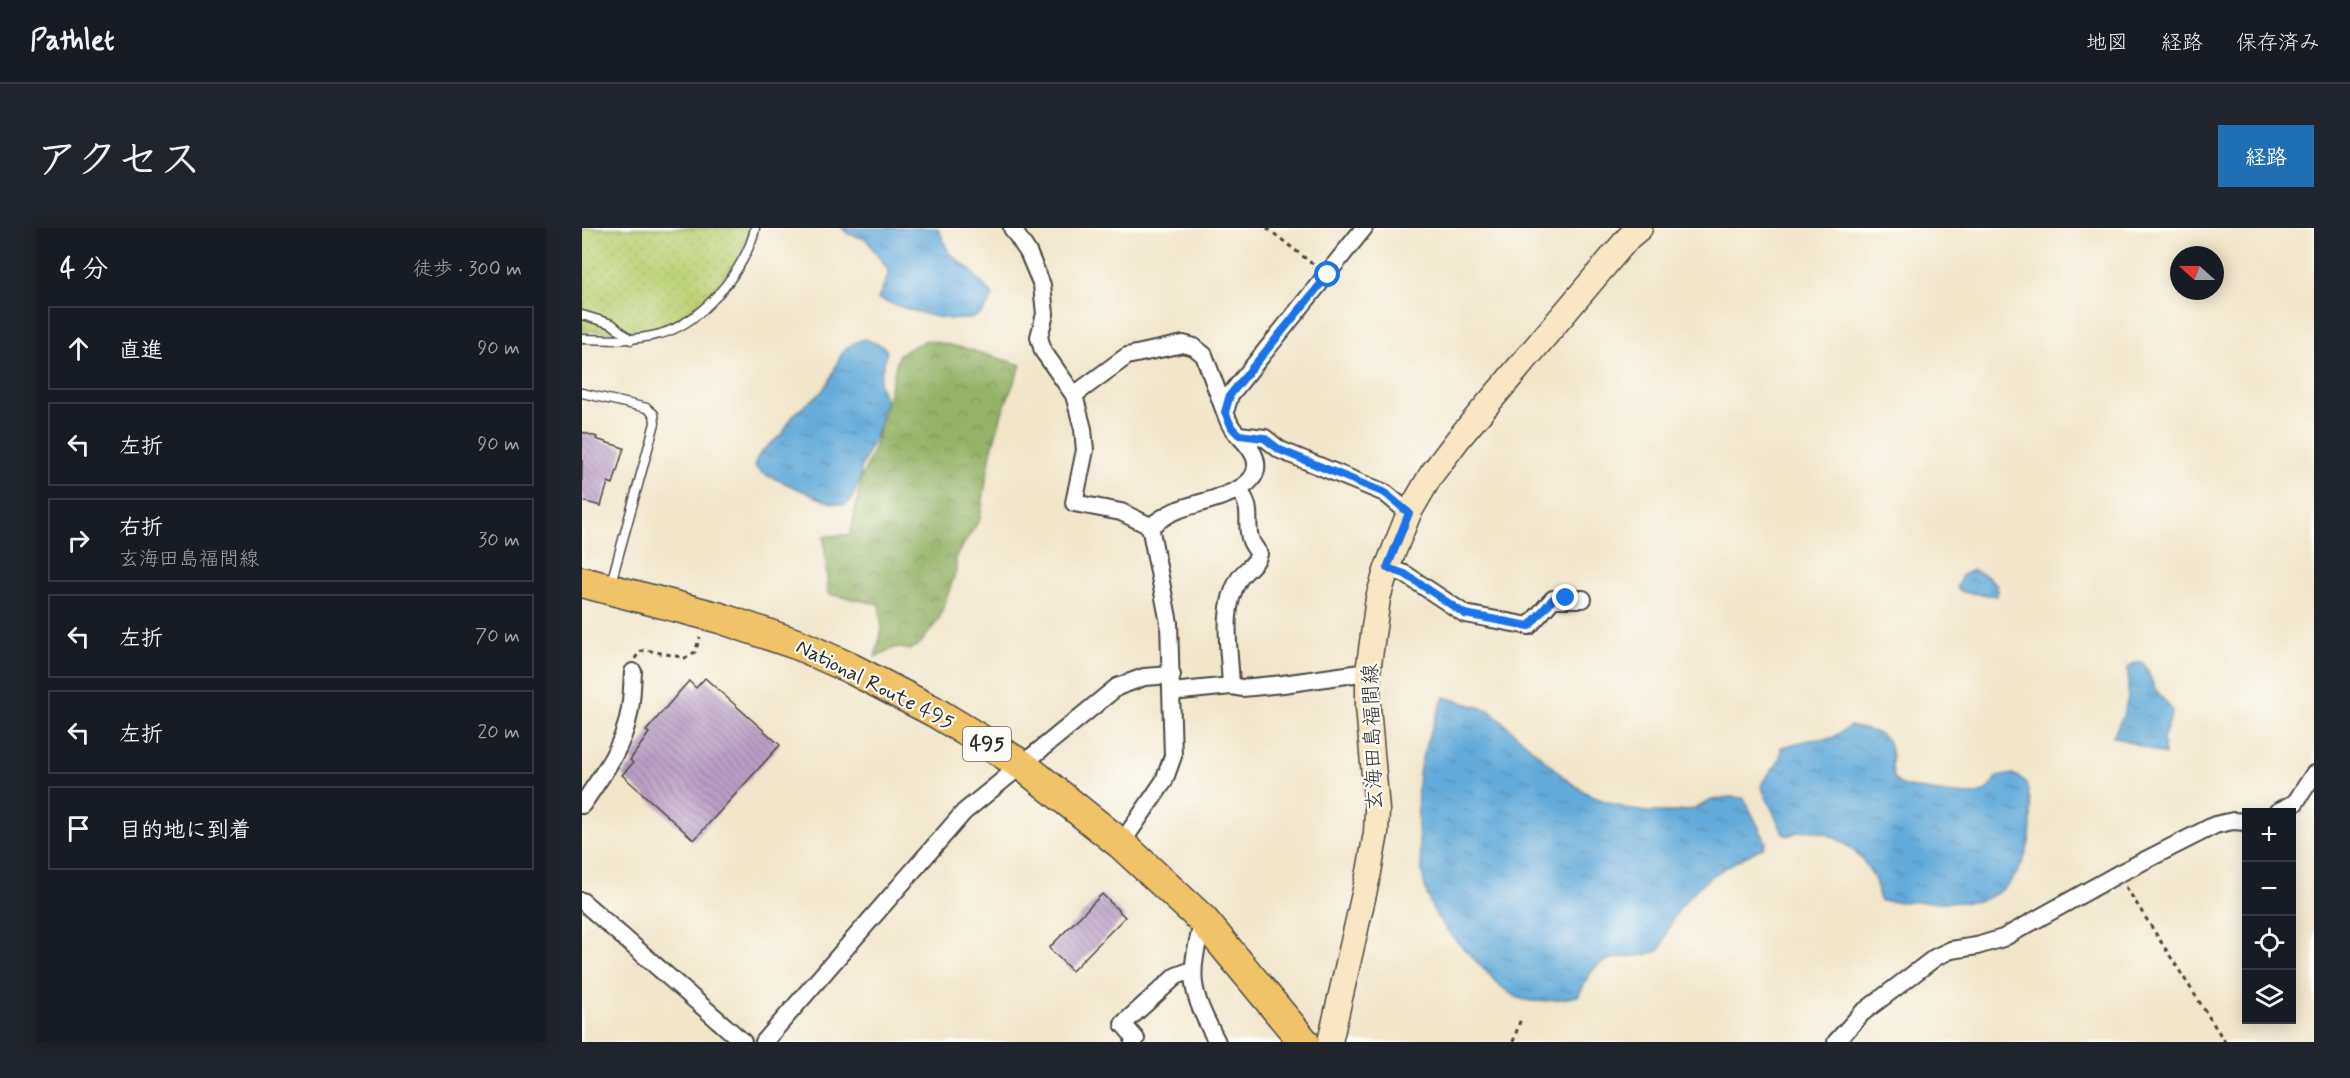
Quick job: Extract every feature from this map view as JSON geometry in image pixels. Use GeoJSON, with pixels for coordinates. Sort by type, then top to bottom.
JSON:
{"type":"FeatureCollection","features":[{"type":"Feature","properties":{"kind":"highway","name":"National Route 495"},"geometry":{"type":"LineString","coordinates":[[596,585],[720,618],[799,645],[850,668],[925,707],[1022,765],[1121,844],[1203,920],[1285,1016],[1304,1042]]}},
{"type":"Feature","properties":{"kind":"main road","name":"玄海田島福間線"},"geometry":{"type":"LineString","coordinates":[[1330,1042],[1376,833],[1377,810],[1368,707],[1368,672],[1377,608],[1387,568],[1409,513],[1431,475],[1459,438],[1629,237],[1640,228]]}},
{"type":"Feature","properties":{"kind":"street"},"geometry":{"type":"LineString","coordinates":[[1012,228],[1028,252],[1042,285],[1045,314],[1039,337],[1043,351],[1074,395],[1083,429],[1085,450],[1074,503],[1121,512],[1150,526]]}},
{"type":"Feature","properties":{"kind":"street"},"geometry":{"type":"LineString","coordinates":[[1225,412],[1230,395],[1364,228]]}},
{"type":"Feature","properties":{"kind":"street"},"geometry":{"type":"LineString","coordinates":[[1074,395],[1127,356],[1183,344],[1194,347],[1204,355],[1232,428],[1255,458],[1256,468],[1239,490],[1231,495],[1177,510],[1150,526]]}},
{"type":"Feature","properties":{"kind":"street"},"geometry":{"type":"LineString","coordinates":[[1239,435],[1264,438],[1280,450],[1385,493],[1409,513]]}},
{"type":"Feature","properties":{"kind":"street"},"geometry":{"type":"LineString","coordinates":[[1231,686],[1228,615],[1231,597],[1239,579],[1249,567],[1257,562],[1259,554],[1251,541],[1248,508],[1239,490]]}},
{"type":"Feature","properties":{"kind":"street"},"geometry":{"type":"LineString","coordinates":[[1121,844],[1164,780],[1173,756],[1169,623],[1150,526]]}},
{"type":"Feature","properties":{"kind":"street"},"geometry":{"type":"LineString","coordinates":[[1387,568],[1405,574],[1465,614],[1529,626],[1553,599],[1583,599]]}},
{"type":"Feature","properties":{"kind":"street"},"geometry":{"type":"LineString","coordinates":[[582,805],[609,765],[626,729],[630,712],[633,672]]}},
{"type":"Feature","properties":{"kind":"street"},"geometry":{"type":"LineString","coordinates":[[1172,692],[1282,684],[1368,672]]}},
{"type":"Feature","properties":{"kind":"street"},"geometry":{"type":"LineString","coordinates":[[764,1042],[964,812],[1117,687],[1144,677],[1172,675]]}},
{"type":"Feature","properties":{"kind":"street"},"geometry":{"type":"LineString","coordinates":[[2286,808],[2295,803],[2314,774]]}},
{"type":"Feature","properties":{"kind":"street"},"geometry":{"type":"LineString","coordinates":[[1836,1042],[1862,1013],[1936,957],[1951,950],[1977,946],[2003,938],[2118,874],[2215,825],[2223,822],[2242,822]]}},
{"type":"Feature","properties":{"kind":"street"},"geometry":{"type":"LineString","coordinates":[[582,901],[743,1042]]}},
{"type":"Feature","properties":{"kind":"street"},"geometry":{"type":"LineString","coordinates":[[1203,920],[1192,970],[1194,990],[1198,1005],[1217,1042]]}},
{"type":"Feature","properties":{"kind":"street"},"geometry":{"type":"LineString","coordinates":[[1133,1042],[1136,1039],[1123,1024],[1176,976],[1192,970]]}},
{"type":"Feature","properties":{"kind":"lane"},"geometry":{"type":"LineString","coordinates":[[582,339],[631,340],[663,334],[689,320],[717,295],[741,265],[755,228]]}},
{"type":"Feature","properties":{"kind":"lane"},"geometry":{"type":"LineString","coordinates":[[582,315],[612,324],[631,340]]}},
{"type":"Feature","properties":{"kind":"lane"},"geometry":{"type":"LineString","coordinates":[[582,393],[647,408],[654,414],[655,423],[596,585]]}},
{"type":"Feature","properties":{"kind":"path"},"geometry":{"type":"LineString","coordinates":[[1267,228],[1328,275]]}},
{"type":"Feature","properties":{"kind":"path"},"geometry":{"type":"LineString","coordinates":[[633,672],[634,660],[639,652],[646,650],[686,658],[695,652],[700,637]]}},
{"type":"Feature","properties":{"kind":"path"},"geometry":{"type":"LineString","coordinates":[[2118,874],[2225,1042]]}},
{"type":"Feature","properties":{"kind":"path"},"geometry":{"type":"LineString","coordinates":[[1514,1042],[1521,1018]]}},
{"type":"Feature","properties":{"kind":"green space"},"geometry":{"type":"Polygon","coordinates":[[[582,228],[749,228],[739,256],[730,270],[695,308],[669,324],[659,327],[615,332],[582,331],[582,228]]]}},
{"type":"Feature","properties":{"kind":"green space"},"geometry":{"type":"Polygon","coordinates":[[[926,340],[964,348],[1021,365],[1003,410],[991,452],[980,519],[956,556],[956,571],[939,619],[921,643],[910,650],[896,647],[875,657],[882,629],[879,604],[828,594],[824,536],[850,535],[862,476],[874,449],[899,354],[926,340]]]}},
{"type":"Feature","properties":{"kind":"water"},"geometry":{"type":"Polygon","coordinates":[[[842,228],[938,228],[949,253],[968,268],[993,296],[981,314],[965,319],[926,314],[878,299],[888,275],[887,268],[866,239],[848,234],[842,228]]]}},
{"type":"Feature","properties":{"kind":"water"},"geometry":{"type":"Polygon","coordinates":[[[865,339],[883,346],[887,351],[879,383],[886,401],[881,413],[881,423],[861,468],[860,480],[851,501],[844,505],[828,502],[762,473],[755,467],[758,456],[784,431],[795,414],[828,384],[841,354],[854,343],[865,339]]]}},
{"type":"Feature","properties":{"kind":"water"},"geometry":{"type":"Polygon","coordinates":[[[1973,570],[1989,577],[1997,586],[1997,596],[1962,592],[1957,587],[1962,575],[1973,570]]]}},
{"type":"Feature","properties":{"kind":"water"},"geometry":{"type":"Polygon","coordinates":[[[2134,663],[2143,663],[2155,689],[2173,711],[2163,739],[2165,755],[2113,736],[2123,716],[2128,698],[2128,668],[2134,663]]]}},
{"type":"Feature","properties":{"kind":"water"},"geometry":{"type":"Polygon","coordinates":[[[1444,697],[1489,710],[1568,781],[1591,796],[1628,809],[1647,812],[1676,812],[1694,809],[1712,800],[1730,797],[1744,798],[1766,842],[1764,847],[1715,874],[1701,885],[1678,911],[1658,951],[1606,961],[1592,971],[1578,996],[1543,1001],[1520,998],[1500,985],[1451,935],[1436,915],[1427,895],[1419,839],[1420,767],[1430,731],[1444,697]]]}},
{"type":"Feature","properties":{"kind":"water"},"geometry":{"type":"Polygon","coordinates":[[[1850,726],[1874,732],[1885,738],[1891,751],[1895,779],[1905,786],[1971,795],[1986,790],[1997,777],[2013,774],[2025,781],[2031,816],[2030,835],[2019,869],[2009,883],[1995,894],[1974,902],[1880,901],[1875,881],[1868,867],[1838,839],[1813,831],[1800,831],[1788,836],[1783,833],[1761,786],[1777,764],[1781,747],[1809,740],[1832,738],[1850,726]]]}},
{"type":"Feature","properties":{"kind":"building"},"geometry":{"type":"Polygon","coordinates":[[[582,432],[624,448],[613,484],[608,482],[601,506],[582,501],[582,432]]]}},
{"type":"Feature","properties":{"kind":"building"},"geometry":{"type":"Polygon","coordinates":[[[705,678],[780,745],[694,840],[622,775],[633,763],[630,760],[649,733],[646,731],[680,691],[689,681],[696,688],[705,678]]]}},
{"type":"Feature","properties":{"kind":"building"},"geometry":{"type":"Polygon","coordinates":[[[1102,894],[1125,917],[1072,971],[1049,948],[1102,894]]]}},
{"type":"Feature","properties":{"kind":"route"},"geometry":{"type":"LineString","coordinates":[[1328,275],[1230,395],[1225,412],[1232,428],[1239,435],[1264,438],[1280,450],[1385,493],[1409,513],[1387,568],[1405,574],[1465,614],[1529,626],[1542,608],[1553,599],[1566,598]]}}]}
